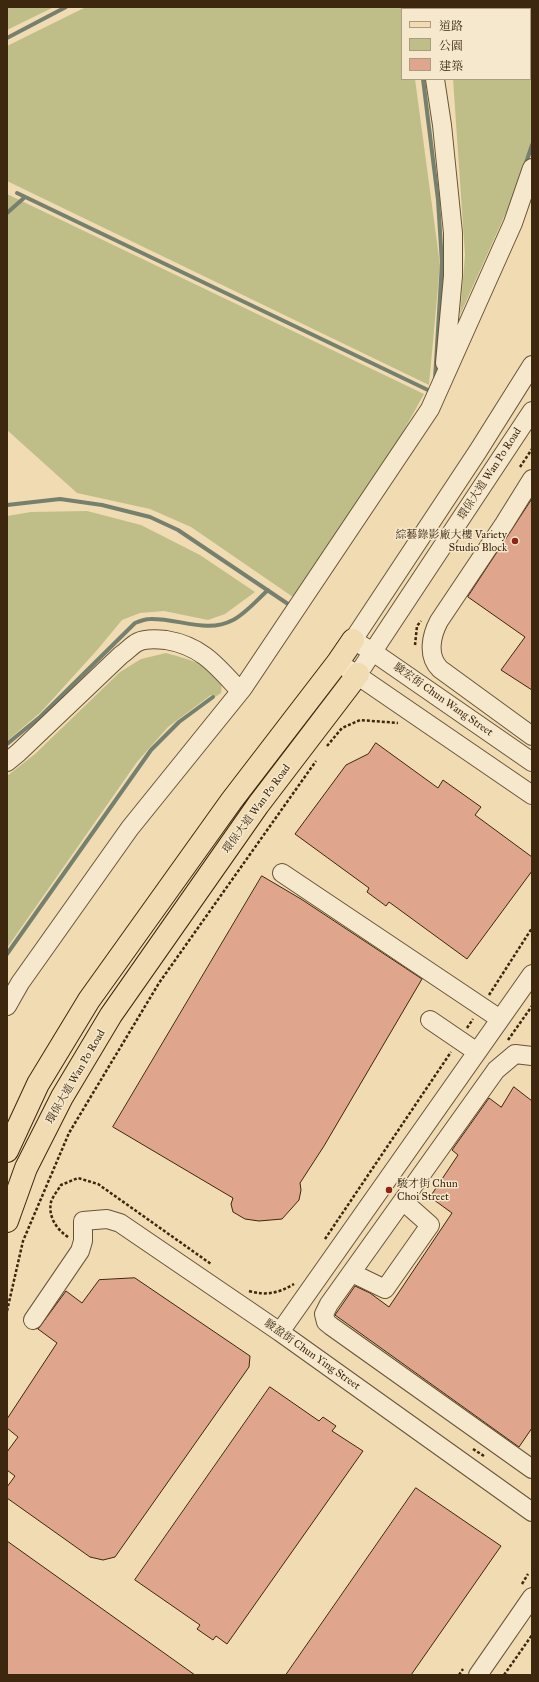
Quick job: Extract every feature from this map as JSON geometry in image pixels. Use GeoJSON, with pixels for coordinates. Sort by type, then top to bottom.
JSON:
{"type":"FeatureCollection","features":[{"type":"Feature","properties":{"kind":"main road","name":"環保大道 Wan Po Road"},"geometry":{"type":"LineString","coordinates":[[7,1151],[38,1084],[89,1000],[232,800],[338,662],[353,640]]}},
{"type":"Feature","properties":{"kind":"main road","name":"環保大道 Wan Po Road"},"geometry":{"type":"LineString","coordinates":[[7,1220],[26,1168],[62,1097],[111,1015],[258,805],[358,674]]}},
{"type":"Feature","properties":{"kind":"street"},"geometry":{"type":"LineString","coordinates":[[435,80],[442,125],[453,240],[453,276],[444,379]]}},
{"type":"Feature","properties":{"kind":"street"},"geometry":{"type":"LineString","coordinates":[[7,1006],[20,983],[130,828],[240,691],[430,409],[513,224],[532,168]]}},
{"type":"Feature","properties":{"kind":"street","name":"環保大道 Wan Po Road"},"geometry":{"type":"LineString","coordinates":[[353,640],[478,451],[532,364]]}},
{"type":"Feature","properties":{"kind":"street","name":"環保大道 Wan Po Road"},"geometry":{"type":"LineString","coordinates":[[358,674],[532,411]]}},
{"type":"Feature","properties":{"kind":"street"},"geometry":{"type":"LineString","coordinates":[[532,479],[504,524],[439,621],[433,633],[432,648],[432,656],[435,664],[440,669],[532,736]]}},
{"type":"Feature","properties":{"kind":"street"},"geometry":{"type":"LineString","coordinates":[[7,762],[139,641],[156,638],[174,641],[198,650],[219,667],[240,691]]}},
{"type":"Feature","properties":{"kind":"street","name":"駿宏街 Chun Wang Street"},"geometry":{"type":"LineString","coordinates":[[353,640],[373,652],[532,762]]}},
{"type":"Feature","properties":{"kind":"street"},"geometry":{"type":"LineString","coordinates":[[338,662],[358,674],[532,795]]}},
{"type":"Feature","properties":{"kind":"street"},"geometry":{"type":"LineString","coordinates":[[282,873],[500,1019]]}},
{"type":"Feature","properties":{"kind":"street"},"geometry":{"type":"LineString","coordinates":[[280,1332],[532,974]]}},
{"type":"Feature","properties":{"kind":"street"},"geometry":{"type":"LineString","coordinates":[[430,1020],[477,1052]]}},
{"type":"Feature","properties":{"kind":"street"},"geometry":{"type":"LineString","coordinates":[[532,1056],[515,1054],[496,1070],[324,1314],[326,1322],[532,1469]]}},
{"type":"Feature","properties":{"kind":"street"},"geometry":{"type":"LineString","coordinates":[[352,1273],[385,1289],[430,1225],[404,1202]]}},
{"type":"Feature","properties":{"kind":"street","name":"駿盈街 Chun Ying Street"},"geometry":{"type":"LineString","coordinates":[[33,1320],[80,1251],[83,1241],[83,1221],[107,1219],[120,1222],[280,1332],[532,1512]]}},
{"type":"Feature","properties":{"kind":"street"},"geometry":{"type":"LineString","coordinates":[[478,1675],[532,1596]]}},
{"type":"Feature","properties":{"kind":"path"},"geometry":{"type":"LineString","coordinates":[[327,746],[342,728],[360,720],[388,721]]}},
{"type":"Feature","properties":{"kind":"path"},"geometry":{"type":"LineString","coordinates":[[7,1311],[23,1241],[69,1133],[159,983],[317,759]]}},
{"type":"Feature","properties":{"kind":"path"},"geometry":{"type":"LineString","coordinates":[[321,1244],[459,1040],[532,928]]}},
{"type":"Feature","properties":{"kind":"path"},"geometry":{"type":"LineString","coordinates":[[270,1294],[283,1290],[294,1284],[298,1277]]}},
{"type":"Feature","properties":{"kind":"path"},"geometry":{"type":"LineString","coordinates":[[504,1675],[532,1635]]}},
{"type":"Feature","properties":{"kind":"green space"},"geometry":{"type":"Polygon","coordinates":[[[7,7],[54,7],[7,30],[7,7]]]}},
{"type":"Feature","properties":{"kind":"green space"},"geometry":{"type":"Polygon","coordinates":[[[86,7],[406,7],[401,8],[401,80],[415,80],[440,265],[429,385],[7,181],[7,46],[86,7]]]}},
{"type":"Feature","properties":{"kind":"green space"},"geometry":{"type":"Polygon","coordinates":[[[532,7],[532,142],[508,208],[460,315],[465,255],[453,80],[531,80],[531,8],[445,8],[532,7]]]}},
{"type":"Feature","properties":{"kind":"green space"},"geometry":{"type":"Polygon","coordinates":[[[7,194],[424,394],[389,457],[293,597],[191,527],[150,509],[77,493],[7,430],[7,194]]]}},
{"type":"Feature","properties":{"kind":"green space"},"geometry":{"type":"Polygon","coordinates":[[[87,511],[141,525],[200,555],[255,592],[225,614],[208,620],[164,611],[140,613],[122,620],[41,712],[7,741],[7,516],[31,512],[87,511]]]}},
{"type":"Feature","properties":{"kind":"green space"},"geometry":{"type":"Polygon","coordinates":[[[166,653],[194,661],[208,667],[218,675],[220,679],[222,686],[221,693],[215,697],[211,695],[168,727],[137,762],[7,948],[7,776],[35,754],[120,672],[141,659],[166,653]]]}},
{"type":"Feature","properties":{"kind":"building","name":"綜藝錄影廠大樓 Variety Studio Block"},"geometry":{"type":"Polygon","coordinates":[[[532,499],[532,690],[501,670],[525,637],[468,597],[532,499]]]}},
{"type":"Feature","properties":{"kind":"building"},"geometry":{"type":"Polygon","coordinates":[[[376,743],[438,788],[443,780],[481,807],[475,815],[532,857],[532,871],[467,959],[389,902],[386,906],[367,892],[369,888],[295,834],[346,765],[368,754],[376,743]]]}},
{"type":"Feature","properties":{"kind":"building"},"geometry":{"type":"Polygon","coordinates":[[[262,876],[301,899],[422,979],[324,1146],[300,1183],[301,1190],[299,1200],[282,1219],[259,1221],[245,1219],[233,1212],[231,1204],[233,1198],[113,1127],[262,876]]]}},
{"type":"Feature","properties":{"kind":"building"},"geometry":{"type":"Polygon","coordinates":[[[514,1087],[532,1101],[532,1428],[519,1447],[335,1315],[355,1286],[370,1293],[389,1307],[452,1213],[430,1197],[458,1155],[452,1150],[489,1098],[501,1107],[514,1087]]]}},
{"type":"Feature","properties":{"kind":"building"},"geometry":{"type":"Polygon","coordinates":[[[135,1278],[250,1356],[249,1367],[115,1557],[103,1560],[90,1557],[7,1498],[7,1487],[15,1476],[7,1470],[7,1452],[18,1437],[7,1428],[7,1419],[57,1343],[38,1329],[66,1291],[82,1303],[99,1280],[135,1278]]]}},
{"type":"Feature","properties":{"kind":"building"},"geometry":{"type":"Polygon","coordinates":[[[270,1387],[319,1421],[323,1417],[336,1426],[332,1431],[363,1451],[227,1644],[216,1636],[213,1640],[197,1629],[200,1625],[135,1580],[270,1387]]]}},
{"type":"Feature","properties":{"kind":"building"},"geometry":{"type":"Polygon","coordinates":[[[416,1488],[501,1546],[411,1675],[286,1675],[416,1488]]]}},
{"type":"Feature","properties":{"kind":"building"},"geometry":{"type":"Polygon","coordinates":[[[7,1541],[195,1675],[7,1675],[7,1541]]]}},
{"type":"Feature","properties":{"kind":"waterway"},"geometry":{"type":"LineString","coordinates":[[7,38],[66,7]]}},
{"type":"Feature","properties":{"kind":"waterway"},"geometry":{"type":"LineString","coordinates":[[423,80],[438,200],[442,263],[435,379]]}},
{"type":"Feature","properties":{"kind":"waterway"},"geometry":{"type":"LineString","coordinates":[[525,166],[532,145]]}},
{"type":"Feature","properties":{"kind":"waterway"},"geometry":{"type":"LineString","coordinates":[[17,193],[430,391]]}},
{"type":"Feature","properties":{"kind":"waterway"},"geometry":{"type":"LineString","coordinates":[[7,213],[25,197]]}},
{"type":"Feature","properties":{"kind":"waterway"},"geometry":{"type":"LineString","coordinates":[[7,505],[60,499],[102,505],[150,517],[178,530],[291,606]]}},
{"type":"Feature","properties":{"kind":"waterway"},"geometry":{"type":"LineString","coordinates":[[7,744],[40,717],[135,623],[143,620],[161,619],[203,626],[223,624],[242,614],[268,590]]}},
{"type":"Feature","properties":{"kind":"waterway"},"geometry":{"type":"LineString","coordinates":[[7,954],[151,750],[179,722],[213,697]]}},
{"type":"Feature","properties":{"kind":"place","name":"綜藝錄影廠大樓 Variety Studio Block"},"geometry":{"type":"Point","coordinates":[515,541]}},
{"type":"Feature","properties":{"kind":"place","name":"駿才街 Chun Choi Street"},"geometry":{"type":"Point","coordinates":[389,1190]}}]}
